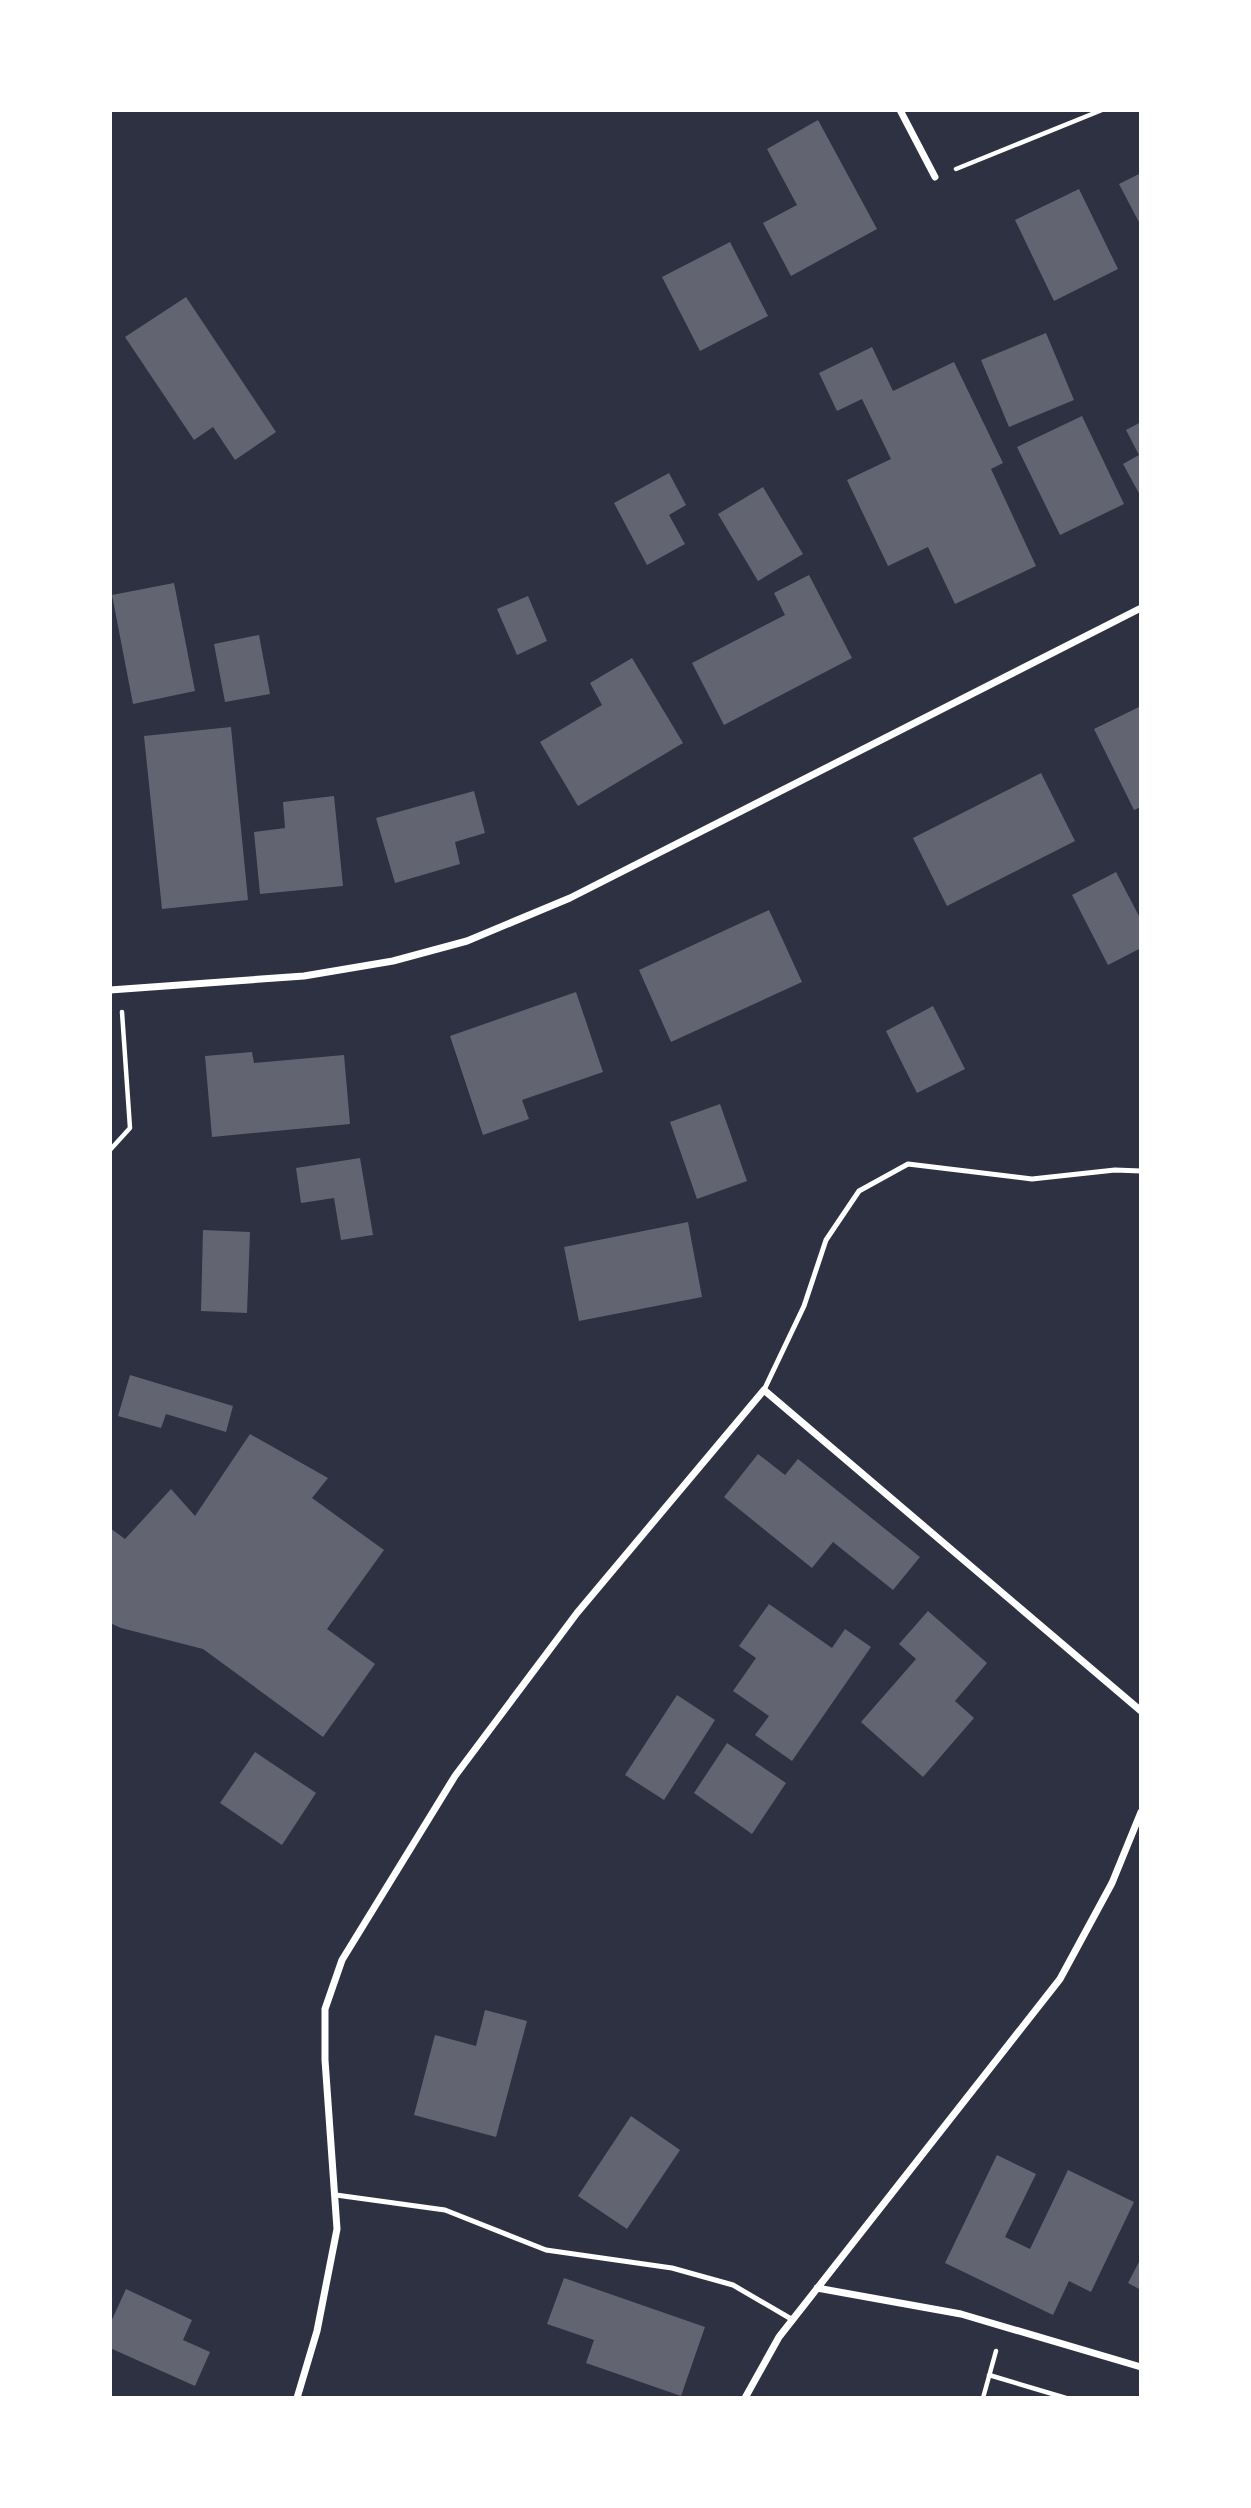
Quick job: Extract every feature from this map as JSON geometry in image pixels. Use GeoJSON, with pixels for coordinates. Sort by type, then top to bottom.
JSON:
{"type":"FeatureCollection","features":[{"type":"Feature","properties":{"kind":"street"},"geometry":{"type":"LineString","coordinates":[[900,110],[935,177]]}},
{"type":"Feature","properties":{"kind":"street"},"geometry":{"type":"LineString","coordinates":[[110,990],[304,976],[393,961],[467,941],[570,898],[1141,608]]}},
{"type":"Feature","properties":{"kind":"street"},"geometry":{"type":"LineString","coordinates":[[297,2398],[317,2331],[338,2229],[325,2060],[325,2009],[342,1960],[454,1776],[577,1613],[764,1390],[1141,1711]]}},
{"type":"Feature","properties":{"kind":"street"},"geometry":{"type":"LineString","coordinates":[[745,2398],[779,2337],[1060,1979],[1112,1883],[1141,1812]]}},
{"type":"Feature","properties":{"kind":"street"},"geometry":{"type":"LineString","coordinates":[[817,2288],[961,2314],[1141,2367]]}},
{"type":"Feature","properties":{"kind":"lane"},"geometry":{"type":"LineString","coordinates":[[764,1390],[804,1306],[826,1240],[859,1191],[908,1164],[1032,1179],[1115,1170],[1141,1171]]}},
{"type":"Feature","properties":{"kind":"lane"},"geometry":{"type":"LineString","coordinates":[[336,2195],[445,2210],[547,2250],[672,2268],[733,2284],[793,2320]]}},
{"type":"Feature","properties":{"kind":"path"},"geometry":{"type":"LineString","coordinates":[[935,177],[1102,110]]}},
{"type":"Feature","properties":{"kind":"path"},"geometry":{"type":"LineString","coordinates":[[110,1150],[130,1128],[120,989]]}},
{"type":"Feature","properties":{"kind":"path"},"geometry":{"type":"LineString","coordinates":[[984,2398],[1003,2325]]}},
{"type":"Feature","properties":{"kind":"path"},"geometry":{"type":"LineString","coordinates":[[989,2375],[1066,2398]]}},
{"type":"Feature","properties":{"kind":"building"},"geometry":{"type":"Polygon","coordinates":[[[818,120],[877,229],[791,276],[763,223],[797,205],[767,149],[818,120]]]}},
{"type":"Feature","properties":{"kind":"building"},"geometry":{"type":"Polygon","coordinates":[[[1141,173],[1141,226],[1119,184],[1141,173]]]}},
{"type":"Feature","properties":{"kind":"building"},"geometry":{"type":"Polygon","coordinates":[[[1079,189],[1118,269],[1054,301],[1015,220],[1079,189]]]}},
{"type":"Feature","properties":{"kind":"building"},"geometry":{"type":"Polygon","coordinates":[[[730,242],[768,316],[700,351],[662,277],[730,242]]]}},
{"type":"Feature","properties":{"kind":"building"},"geometry":{"type":"Polygon","coordinates":[[[186,297],[276,432],[235,460],[213,427],[194,440],[125,337],[186,297]]]}},
{"type":"Feature","properties":{"kind":"building"},"geometry":{"type":"Polygon","coordinates":[[[1046,333],[1074,400],[1009,427],[981,360],[1046,333]]]}},
{"type":"Feature","properties":{"kind":"building"},"geometry":{"type":"Polygon","coordinates":[[[872,347],[893,391],[954,362],[1003,463],[991,469],[1036,566],[955,604],[928,547],[888,566],[847,480],[891,459],[862,399],[837,411],[819,373],[872,347]]]}},
{"type":"Feature","properties":{"kind":"building"},"geometry":{"type":"Polygon","coordinates":[[[1082,416],[1124,504],[1060,535],[1017,447],[1082,416]]]}},
{"type":"Feature","properties":{"kind":"building"},"geometry":{"type":"Polygon","coordinates":[[[1141,422],[1141,497],[1123,464],[1139,455],[1126,430],[1141,422]]]}},
{"type":"Feature","properties":{"kind":"building"},"geometry":{"type":"Polygon","coordinates":[[[669,473],[686,505],[669,515],[685,544],[647,565],[614,503],[669,473]]]}},
{"type":"Feature","properties":{"kind":"building"},"geometry":{"type":"Polygon","coordinates":[[[763,487],[803,554],[758,581],[718,514],[763,487]]]}},
{"type":"Feature","properties":{"kind":"building"},"geometry":{"type":"Polygon","coordinates":[[[809,575],[852,658],[724,725],[692,663],[785,615],[774,593],[809,575]]]}},
{"type":"Feature","properties":{"kind":"building"},"geometry":{"type":"Polygon","coordinates":[[[174,583],[195,691],[133,704],[112,595],[174,583]]]}},
{"type":"Feature","properties":{"kind":"building"},"geometry":{"type":"Polygon","coordinates":[[[528,596],[547,641],[517,655],[497,609],[528,596]]]}},
{"type":"Feature","properties":{"kind":"building"},"geometry":{"type":"Polygon","coordinates":[[[259,635],[270,694],[225,702],[214,644],[259,635]]]}},
{"type":"Feature","properties":{"kind":"building"},"geometry":{"type":"Polygon","coordinates":[[[632,658],[683,743],[578,806],[540,742],[602,705],[590,683],[632,658]]]}},
{"type":"Feature","properties":{"kind":"building"},"geometry":{"type":"Polygon","coordinates":[[[1141,706],[1141,807],[1134,810],[1094,729],[1141,706]]]}},
{"type":"Feature","properties":{"kind":"building"},"geometry":{"type":"Polygon","coordinates":[[[231,727],[248,900],[162,909],[144,736],[231,727]]]}},
{"type":"Feature","properties":{"kind":"building"},"geometry":{"type":"Polygon","coordinates":[[[1041,773],[1075,841],[947,906],[913,838],[1041,773]]]}},
{"type":"Feature","properties":{"kind":"building"},"geometry":{"type":"Polygon","coordinates":[[[474,791],[485,833],[455,842],[460,864],[395,883],[376,818],[474,791]]]}},
{"type":"Feature","properties":{"kind":"building"},"geometry":{"type":"Polygon","coordinates":[[[334,796],[343,886],[260,894],[254,832],[285,828],[283,802],[334,796]]]}},
{"type":"Feature","properties":{"kind":"building"},"geometry":{"type":"Polygon","coordinates":[[[1116,872],[1141,920],[1141,948],[1108,965],[1072,895],[1116,872]]]}},
{"type":"Feature","properties":{"kind":"building"},"geometry":{"type":"Polygon","coordinates":[[[769,910],[802,982],[671,1042],[639,970],[769,910]]]}},
{"type":"Feature","properties":{"kind":"building"},"geometry":{"type":"Polygon","coordinates":[[[576,992],[603,1072],[522,1100],[529,1119],[483,1135],[450,1036],[576,992]]]}},
{"type":"Feature","properties":{"kind":"building"},"geometry":{"type":"Polygon","coordinates":[[[933,1006],[965,1069],[917,1093],[886,1031],[933,1006]]]}},
{"type":"Feature","properties":{"kind":"building"},"geometry":{"type":"Polygon","coordinates":[[[252,1052],[254,1063],[344,1055],[350,1124],[212,1137],[205,1056],[252,1052]]]}},
{"type":"Feature","properties":{"kind":"building"},"geometry":{"type":"Polygon","coordinates":[[[720,1104],[747,1181],[697,1199],[670,1122],[720,1104]]]}},
{"type":"Feature","properties":{"kind":"building"},"geometry":{"type":"Polygon","coordinates":[[[360,1158],[373,1235],[341,1240],[334,1198],[301,1203],[296,1168],[360,1158]]]}},
{"type":"Feature","properties":{"kind":"building"},"geometry":{"type":"Polygon","coordinates":[[[688,1222],[702,1297],[579,1321],[564,1247],[688,1222]]]}},
{"type":"Feature","properties":{"kind":"building"},"geometry":{"type":"Polygon","coordinates":[[[203,1230],[250,1232],[247,1313],[201,1311],[203,1230]]]}},
{"type":"Feature","properties":{"kind":"building"},"geometry":{"type":"Polygon","coordinates":[[[130,1375],[233,1406],[226,1432],[166,1414],[161,1428],[118,1416],[130,1375]]]}},
{"type":"Feature","properties":{"kind":"building"},"geometry":{"type":"Polygon","coordinates":[[[250,1434],[328,1478],[312,1498],[384,1550],[327,1629],[375,1664],[323,1737],[203,1649],[110,1623],[110,1528],[125,1539],[171,1489],[195,1516],[250,1434]]]}},
{"type":"Feature","properties":{"kind":"building"},"geometry":{"type":"Polygon","coordinates":[[[758,1454],[785,1475],[798,1459],[920,1557],[893,1590],[833,1542],[812,1568],[724,1497],[758,1454]]]}},
{"type":"Feature","properties":{"kind":"building"},"geometry":{"type":"Polygon","coordinates":[[[769,1604],[832,1648],[845,1629],[871,1647],[792,1761],[755,1735],[769,1716],[733,1691],[756,1658],[739,1646],[769,1604]]]}},
{"type":"Feature","properties":{"kind":"building"},"geometry":{"type":"Polygon","coordinates":[[[928,1611],[987,1663],[955,1701],[974,1718],[923,1777],[861,1722],[916,1659],[899,1644],[928,1611]]]}},
{"type":"Feature","properties":{"kind":"building"},"geometry":{"type":"Polygon","coordinates":[[[677,1695],[715,1720],[664,1800],[625,1775],[677,1695]]]}},
{"type":"Feature","properties":{"kind":"building"},"geometry":{"type":"Polygon","coordinates":[[[727,1743],[786,1783],[752,1834],[694,1793],[727,1743]]]}},
{"type":"Feature","properties":{"kind":"building"},"geometry":{"type":"Polygon","coordinates":[[[255,1752],[316,1793],[282,1845],[220,1803],[255,1752]]]}},
{"type":"Feature","properties":{"kind":"building"},"geometry":{"type":"Polygon","coordinates":[[[485,2010],[527,2021],[496,2137],[414,2115],[435,2035],[476,2046],[485,2010]]]}},
{"type":"Feature","properties":{"kind":"building"},"geometry":{"type":"Polygon","coordinates":[[[631,2116],[680,2150],[627,2229],[578,2196],[631,2116]]]}},
{"type":"Feature","properties":{"kind":"building"},"geometry":{"type":"Polygon","coordinates":[[[997,2155],[1036,2174],[1005,2237],[1030,2249],[1068,2170],[1134,2202],[1091,2292],[1069,2281],[1053,2315],[945,2263],[997,2155]]]}},
{"type":"Feature","properties":{"kind":"building"},"geometry":{"type":"Polygon","coordinates":[[[1141,2258],[1141,2290],[1128,2283],[1141,2258]]]}},
{"type":"Feature","properties":{"kind":"building"},"geometry":{"type":"Polygon","coordinates":[[[564,2278],[705,2327],[681,2396],[586,2363],[594,2340],[547,2324],[564,2278]]]}},
{"type":"Feature","properties":{"kind":"building"},"geometry":{"type":"Polygon","coordinates":[[[126,2289],[192,2320],[183,2340],[210,2352],[195,2386],[110,2348],[110,2324],[126,2289]]]}}]}
